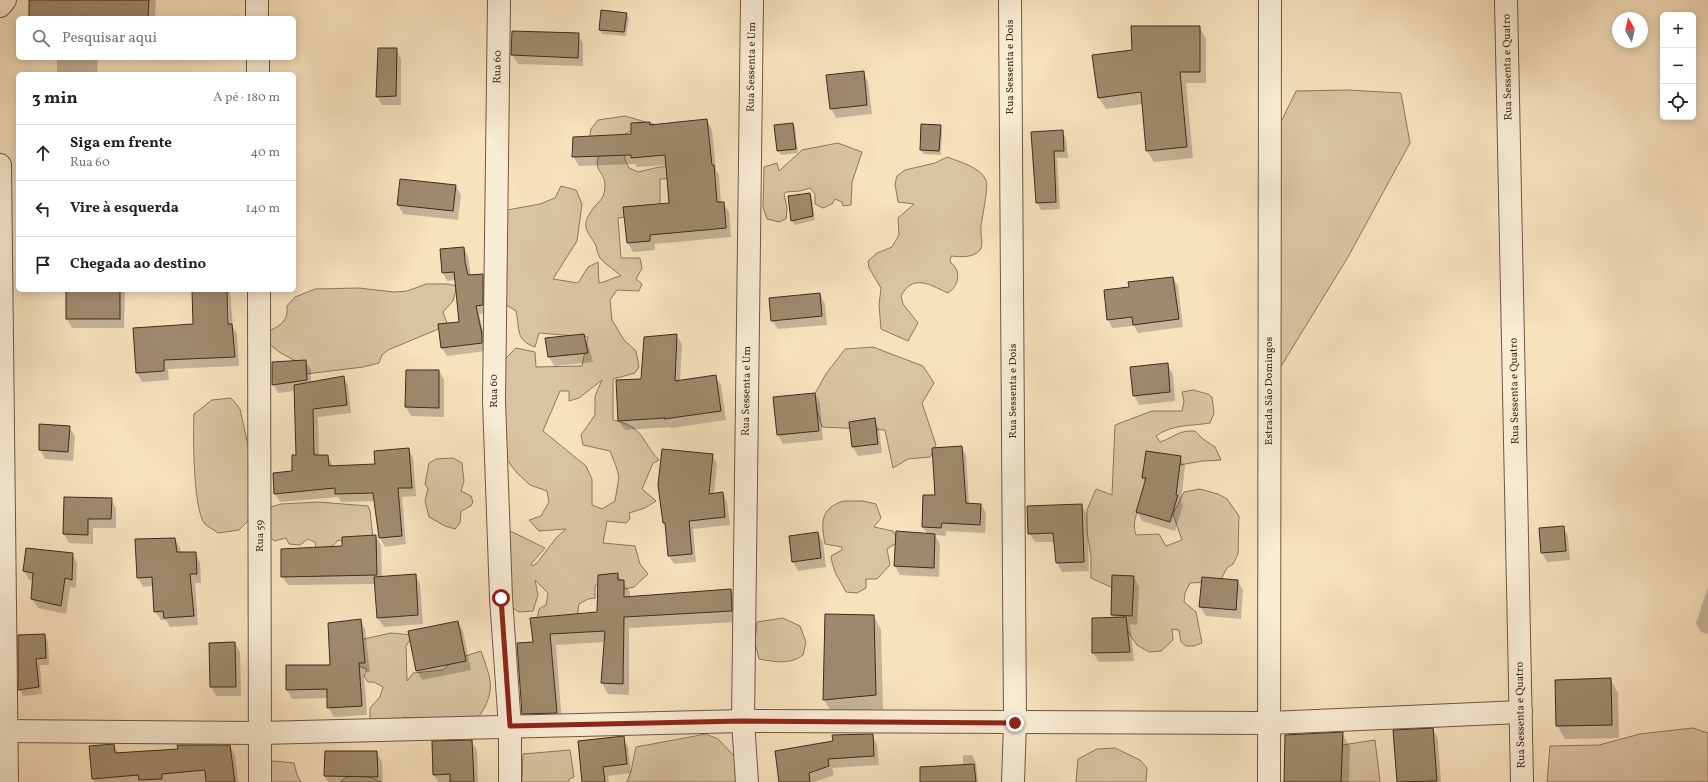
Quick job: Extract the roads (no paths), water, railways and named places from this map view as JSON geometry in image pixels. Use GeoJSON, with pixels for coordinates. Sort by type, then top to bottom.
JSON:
{"type":"FeatureCollection","features":[{"type":"Feature","properties":{"kind":"street"},"geometry":{"type":"LineString","coordinates":[[0,6],[5,0]]}},
{"type":"Feature","properties":{"kind":"street"},"geometry":{"type":"LineString","coordinates":[[257,0],[257,16]]}},
{"type":"Feature","properties":{"kind":"street","name":"Rua 60"},"geometry":{"type":"LineString","coordinates":[[499,0],[494,401],[501,598],[510,726],[510,782]]}},
{"type":"Feature","properties":{"kind":"street","name":"Rua Sessenta e Um"},"geometry":{"type":"LineString","coordinates":[[747,782],[743,721],[752,0]]}},
{"type":"Feature","properties":{"kind":"street","name":"Rua Sessenta e Dois"},"geometry":{"type":"LineString","coordinates":[[1010,0],[1015,723],[1013,782]]}},
{"type":"Feature","properties":{"kind":"street","name":"Estrada São Domingos"},"geometry":{"type":"LineString","coordinates":[[1269,782],[1270,0]]}},
{"type":"Feature","properties":{"kind":"street","name":"Rua Sessenta e Quatro"},"geometry":{"type":"LineString","coordinates":[[1506,0],[1522,782]]}},
{"type":"Feature","properties":{"kind":"street"},"geometry":{"type":"LineString","coordinates":[[258,60],[258,72]]}},
{"type":"Feature","properties":{"kind":"street"},"geometry":{"type":"LineString","coordinates":[[0,165],[4,732],[7,782]]}},
{"type":"Feature","properties":{"kind":"street","name":"Rua 59"},"geometry":{"type":"LineString","coordinates":[[259,292],[260,782]]}},
{"type":"Feature","properties":{"kind":"street"},"geometry":{"type":"LineString","coordinates":[[4,732],[261,733],[743,721],[1269,723],[1521,712]]}}]}
